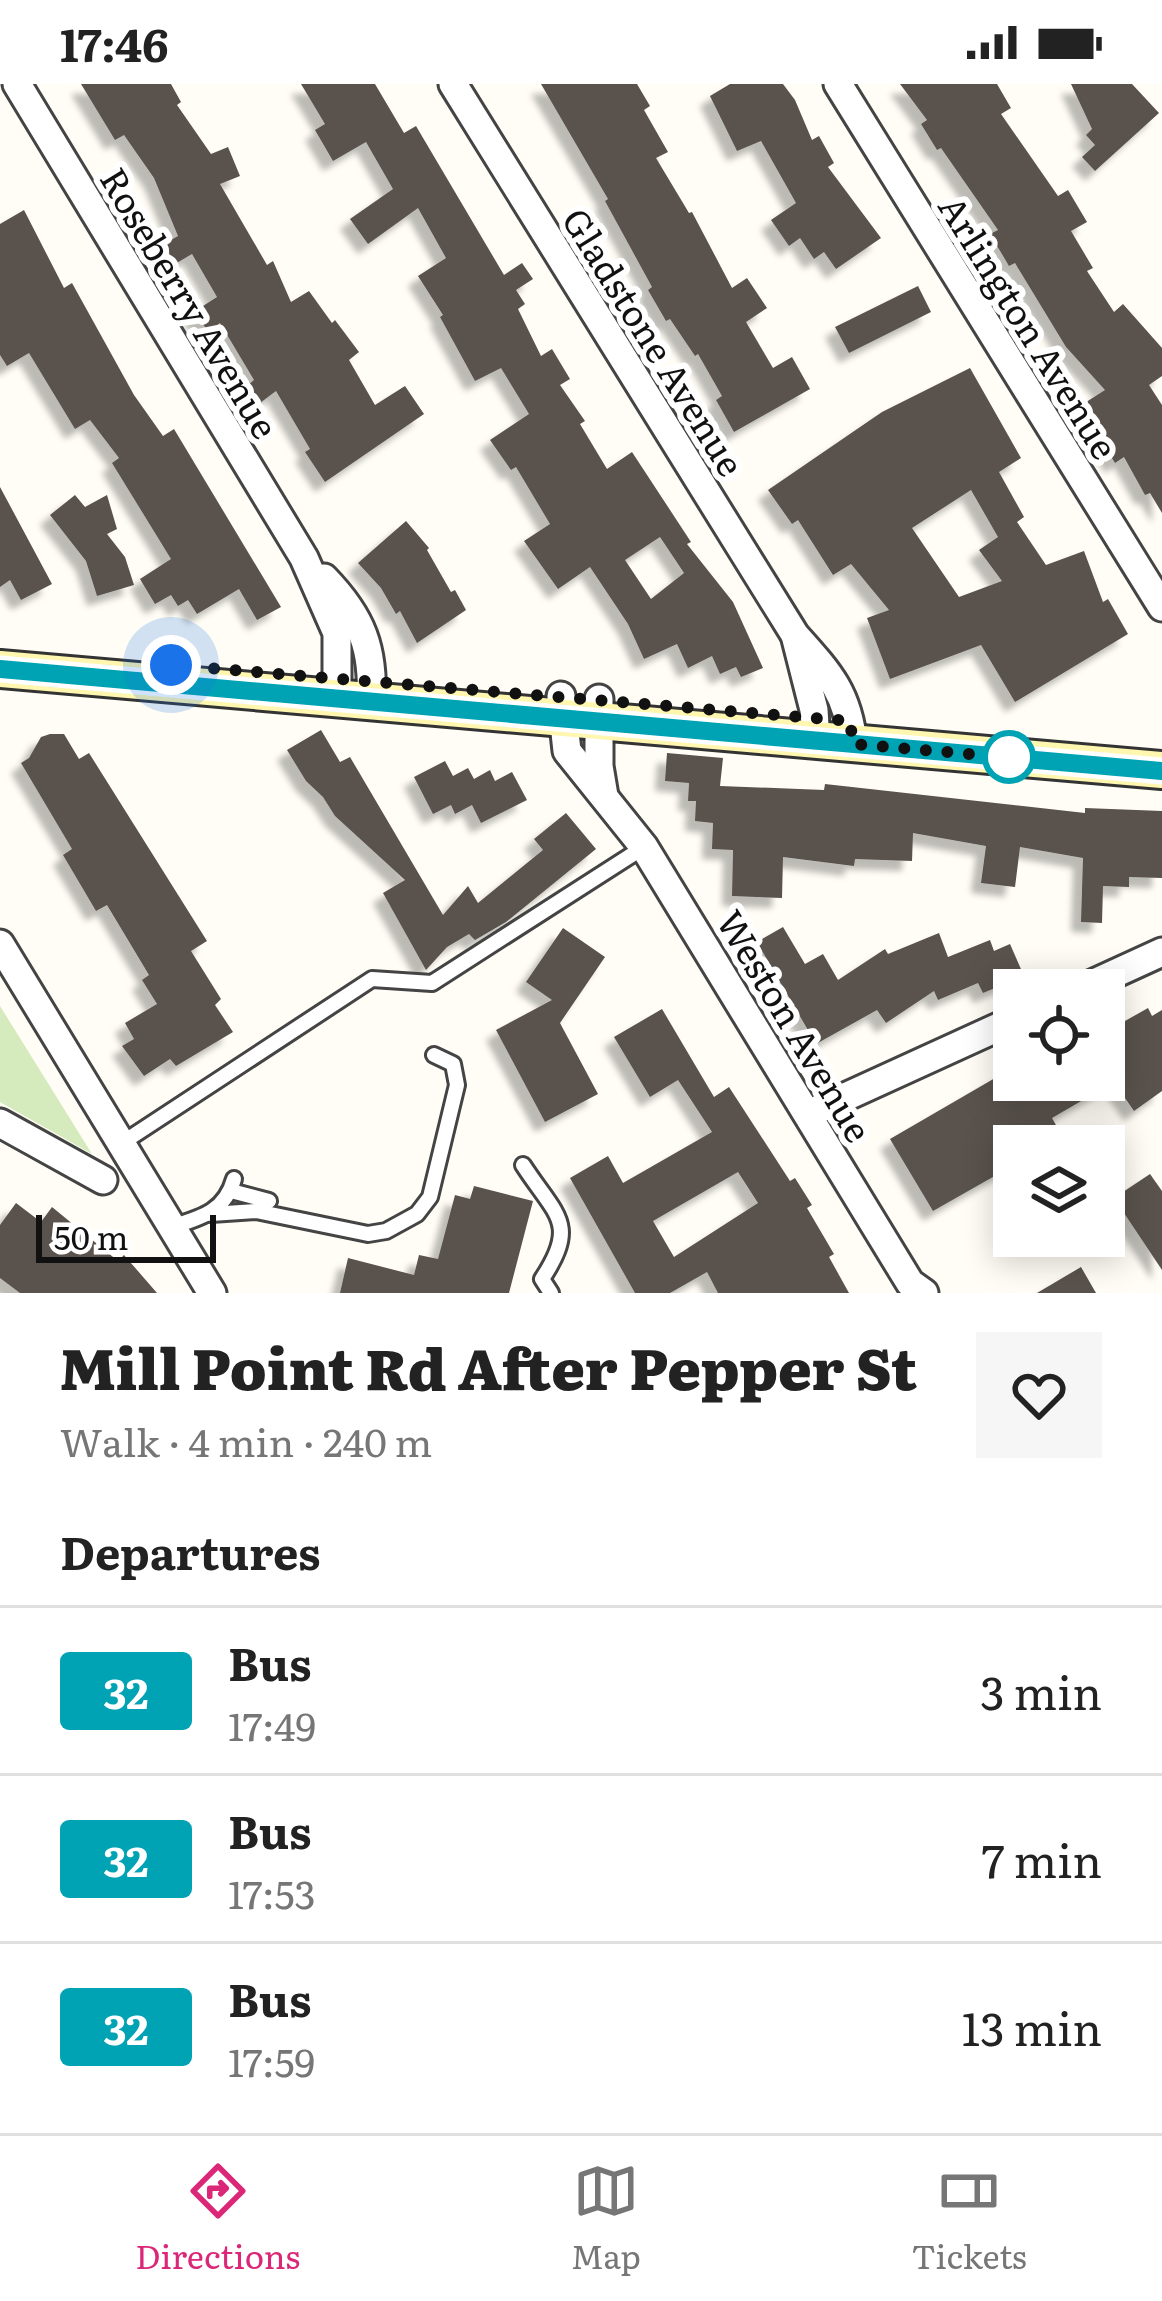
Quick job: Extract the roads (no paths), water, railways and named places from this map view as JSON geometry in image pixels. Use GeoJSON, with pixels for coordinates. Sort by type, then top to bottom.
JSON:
{"type":"FeatureCollection","features":[{"type":"Feature","properties":{"kind":"main road"},"geometry":{"type":"LineString","coordinates":[[0,649],[355,690],[561,708],[833,731],[1162,749]]}},
{"type":"Feature","properties":{"kind":"main road"},"geometry":{"type":"LineString","coordinates":[[0,669],[355,690]]}},
{"type":"Feature","properties":{"kind":"main road"},"geometry":{"type":"LineString","coordinates":[[833,731],[1162,770]]}},
{"type":"Feature","properties":{"kind":"street","name":"Roseberry Avenue"},"geometry":{"type":"LineString","coordinates":[[17,84],[304,558],[337,633],[355,690]]}},
{"type":"Feature","properties":{"kind":"street","name":"Gladstone Avenue"},"geometry":{"type":"LineString","coordinates":[[453,84],[795,635],[833,731]]}},
{"type":"Feature","properties":{"kind":"street","name":"Arlington Avenue"},"geometry":{"type":"LineString","coordinates":[[838,84],[1162,607]]}},
{"type":"Feature","properties":{"kind":"street","name":"Weston Avenue"},"geometry":{"type":"LineString","coordinates":[[561,708],[566,751],[644,847],[910,1283],[924,1293]]}},
{"type":"Feature","properties":{"kind":"street"},"geometry":{"type":"LineString","coordinates":[[599,711],[598,766],[604,796]]}},
{"type":"Feature","properties":{"kind":"street"},"geometry":{"type":"LineString","coordinates":[[0,944],[212,1293]]}},
{"type":"Feature","properties":{"kind":"street"},"geometry":{"type":"LineString","coordinates":[[1125,969],[1162,952]]}},
{"type":"Feature","properties":{"kind":"street"},"geometry":{"type":"LineString","coordinates":[[808,1114],[993,1030]]}},
{"type":"Feature","properties":{"kind":"street"},"geometry":{"type":"LineString","coordinates":[[0,1123],[103,1180]]}},
{"type":"Feature","properties":{"kind":"lane"},"geometry":{"type":"LineString","coordinates":[[119,1145],[372,979],[432,983],[644,847]]}},
{"type":"Feature","properties":{"kind":"lane"},"geometry":{"type":"LineString","coordinates":[[171,1227],[212,1214],[256,1211],[355,1234],[386,1231],[416,1214],[426,1204],[442,1125],[457,1085],[456,1070],[448,1060],[434,1055]]}},
{"type":"Feature","properties":{"kind":"lane"},"geometry":{"type":"LineString","coordinates":[[523,1165],[562,1230],[560,1251],[542,1279],[551,1293]]}},
{"type":"Feature","properties":{"kind":"lane"},"geometry":{"type":"LineString","coordinates":[[212,1214],[233,1185],[269,1201]]}}]}
